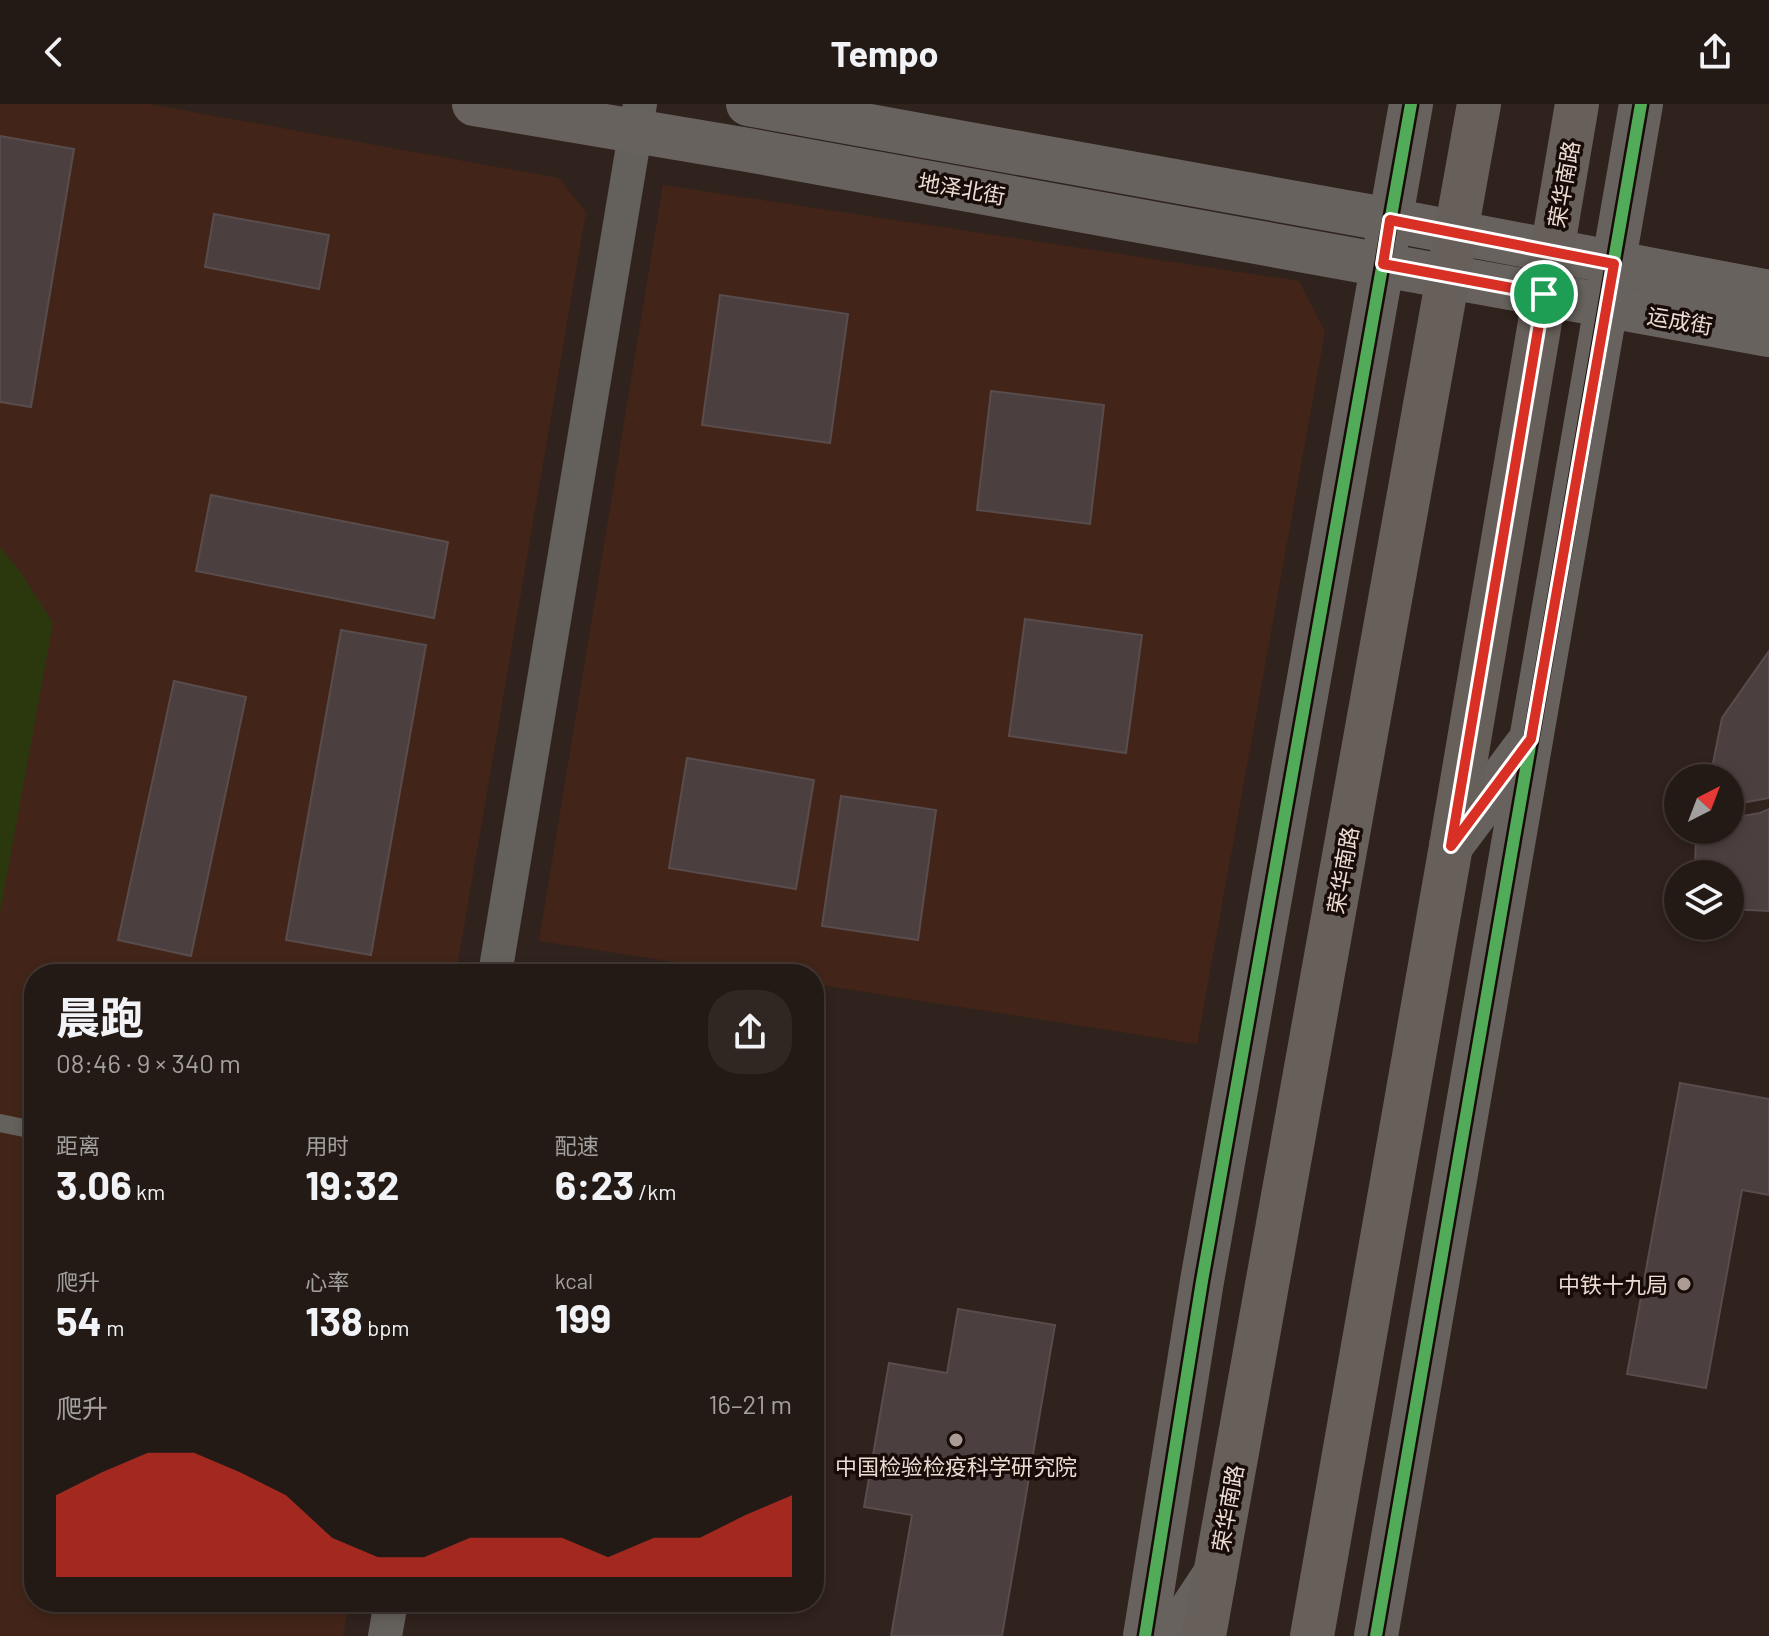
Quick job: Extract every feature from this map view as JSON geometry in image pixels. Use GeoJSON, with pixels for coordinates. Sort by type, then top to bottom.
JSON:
{"type":"FeatureCollection","features":[{"type":"Feature","properties":{"kind":"main road","name":"荣华南路"},"geometry":{"type":"LineString","coordinates":[[1204,1636],[1479,104]]}},
{"type":"Feature","properties":{"kind":"main road","name":"荣华南路"},"geometry":{"type":"LineString","coordinates":[[1312,1636],[1577,104]]}},
{"type":"Feature","properties":{"kind":"street","name":"地泽北街"},"geometry":{"type":"LineString","coordinates":[[474,104],[638,117],[1449,277]]}},
{"type":"Feature","properties":{"kind":"street","name":"地泽北街"},"geometry":{"type":"LineString","coordinates":[[748,104],[855,113],[1457,234]]}},
{"type":"Feature","properties":{"kind":"street"},"geometry":{"type":"LineString","coordinates":[[1145,1636],[1202,1281],[1411,104]]}},
{"type":"Feature","properties":{"kind":"street"},"geometry":{"type":"LineString","coordinates":[[1376,1636],[1641,104]]}},
{"type":"Feature","properties":{"kind":"street"},"geometry":{"type":"LineString","coordinates":[[497,964],[638,117]]}},
{"type":"Feature","properties":{"kind":"street","name":"运成街"},"geometry":{"type":"LineString","coordinates":[[1457,234],[1769,292]]}},
{"type":"Feature","properties":{"kind":"street","name":"运成街"},"geometry":{"type":"LineString","coordinates":[[1449,277],[1769,335]]}},
{"type":"Feature","properties":{"kind":"street"},"geometry":{"type":"LineString","coordinates":[[1451,846],[1531,739]]}},
{"type":"Feature","properties":{"kind":"street"},"geometry":{"type":"LineString","coordinates":[[1174,1636],[1215,1574]]}},
{"type":"Feature","properties":{"kind":"street"},"geometry":{"type":"LineString","coordinates":[[385,1636],[389,1612]]}},
{"type":"Feature","properties":{"kind":"lane"},"geometry":{"type":"LineString","coordinates":[[0,1123],[24,1128]]}},
{"type":"Feature","properties":{"kind":"shaded area"},"geometry":{"type":"Polygon","coordinates":[[[0,104],[149,104],[559,178],[586,212],[458,964],[24,964],[24,1612],[347,1612],[343,1636],[0,1636],[0,104]]]}},
{"type":"Feature","properties":{"kind":"shaded area"},"geometry":{"type":"Polygon","coordinates":[[[663,185],[1299,281],[1325,332],[1197,1044],[824,986],[824,964],[687,964],[539,941],[663,185]]]}},
{"type":"Feature","properties":{"kind":"green space"},"geometry":{"type":"Polygon","coordinates":[[[0,547],[53,623],[0,913],[0,547]]]}},
{"type":"Feature","properties":{"kind":"building"},"geometry":{"type":"Polygon","coordinates":[[[0,136],[74,149],[31,407],[0,402],[0,136]]]}},
{"type":"Feature","properties":{"kind":"building"},"geometry":{"type":"Polygon","coordinates":[[[214,214],[329,235],[319,289],[205,267],[214,214]]]}},
{"type":"Feature","properties":{"kind":"building"},"geometry":{"type":"Polygon","coordinates":[[[720,295],[848,314],[830,443],[702,425],[720,295]]]}},
{"type":"Feature","properties":{"kind":"building"},"geometry":{"type":"Polygon","coordinates":[[[991,391],[1104,405],[1090,524],[977,510],[991,391]]]}},
{"type":"Feature","properties":{"kind":"building"},"geometry":{"type":"Polygon","coordinates":[[[211,495],[448,542],[434,618],[196,571],[211,495]]]}},
{"type":"Feature","properties":{"kind":"building"},"geometry":{"type":"Polygon","coordinates":[[[1025,619],[1142,635],[1126,753],[1009,736],[1025,619]]]}},
{"type":"Feature","properties":{"kind":"building"},"geometry":{"type":"Polygon","coordinates":[[[341,630],[426,645],[371,955],[286,940],[341,630]]]}},
{"type":"Feature","properties":{"kind":"building"},"geometry":{"type":"Polygon","coordinates":[[[1769,651],[1769,798],[1744,802],[1744,764],[1713,764],[1722,718],[1769,651]]]}},
{"type":"Feature","properties":{"kind":"building"},"geometry":{"type":"Polygon","coordinates":[[[174,681],[246,697],[191,956],[118,940],[174,681]]]}},
{"type":"Feature","properties":{"kind":"building"},"geometry":{"type":"Polygon","coordinates":[[[687,758],[814,780],[796,889],[669,868],[687,758]]]}},
{"type":"Feature","properties":{"kind":"building"},"geometry":{"type":"Polygon","coordinates":[[[841,796],[936,810],[918,940],[822,926],[841,796]]]}},
{"type":"Feature","properties":{"kind":"building"},"geometry":{"type":"Polygon","coordinates":[[[1769,809],[1769,911],[1744,910],[1744,860],[1695,860],[1696,844],[1744,844],[1744,816],[1769,809]]]}},
{"type":"Feature","properties":{"kind":"building","name":"中铁十九局"},"geometry":{"type":"Polygon","coordinates":[[[1680,1083],[1769,1099],[1769,1195],[1742,1190],[1706,1388],[1627,1374],[1680,1083]]]}},
{"type":"Feature","properties":{"kind":"building","name":"中国检验检疫科学研究院"},"geometry":{"type":"Polygon","coordinates":[[[958,1309],[1055,1325],[1002,1636],[891,1636],[912,1515],[864,1507],[889,1363],[947,1373],[958,1309]]]}},
{"type":"Feature","properties":{"kind":"cycle path"},"geometry":{"type":"LineString","coordinates":[[1145,1636],[1202,1281],[1411,104]]}},
{"type":"Feature","properties":{"kind":"cycle path"},"geometry":{"type":"LineString","coordinates":[[1376,1636],[1641,104]]}},
{"type":"Feature","properties":{"kind":"place","name":"中铁十九局"},"geometry":{"type":"Point","coordinates":[1684,1284]}},
{"type":"Feature","properties":{"kind":"place","name":"中国检验检疫科学研究院"},"geometry":{"type":"Point","coordinates":[956,1440]}},
{"type":"Feature","properties":{"kind":"route"},"geometry":{"type":"LineString","coordinates":[[1390,220],[1614,264],[1531,739],[1451,846],[1544,294],[1383,264],[1390,220]]}}]}
